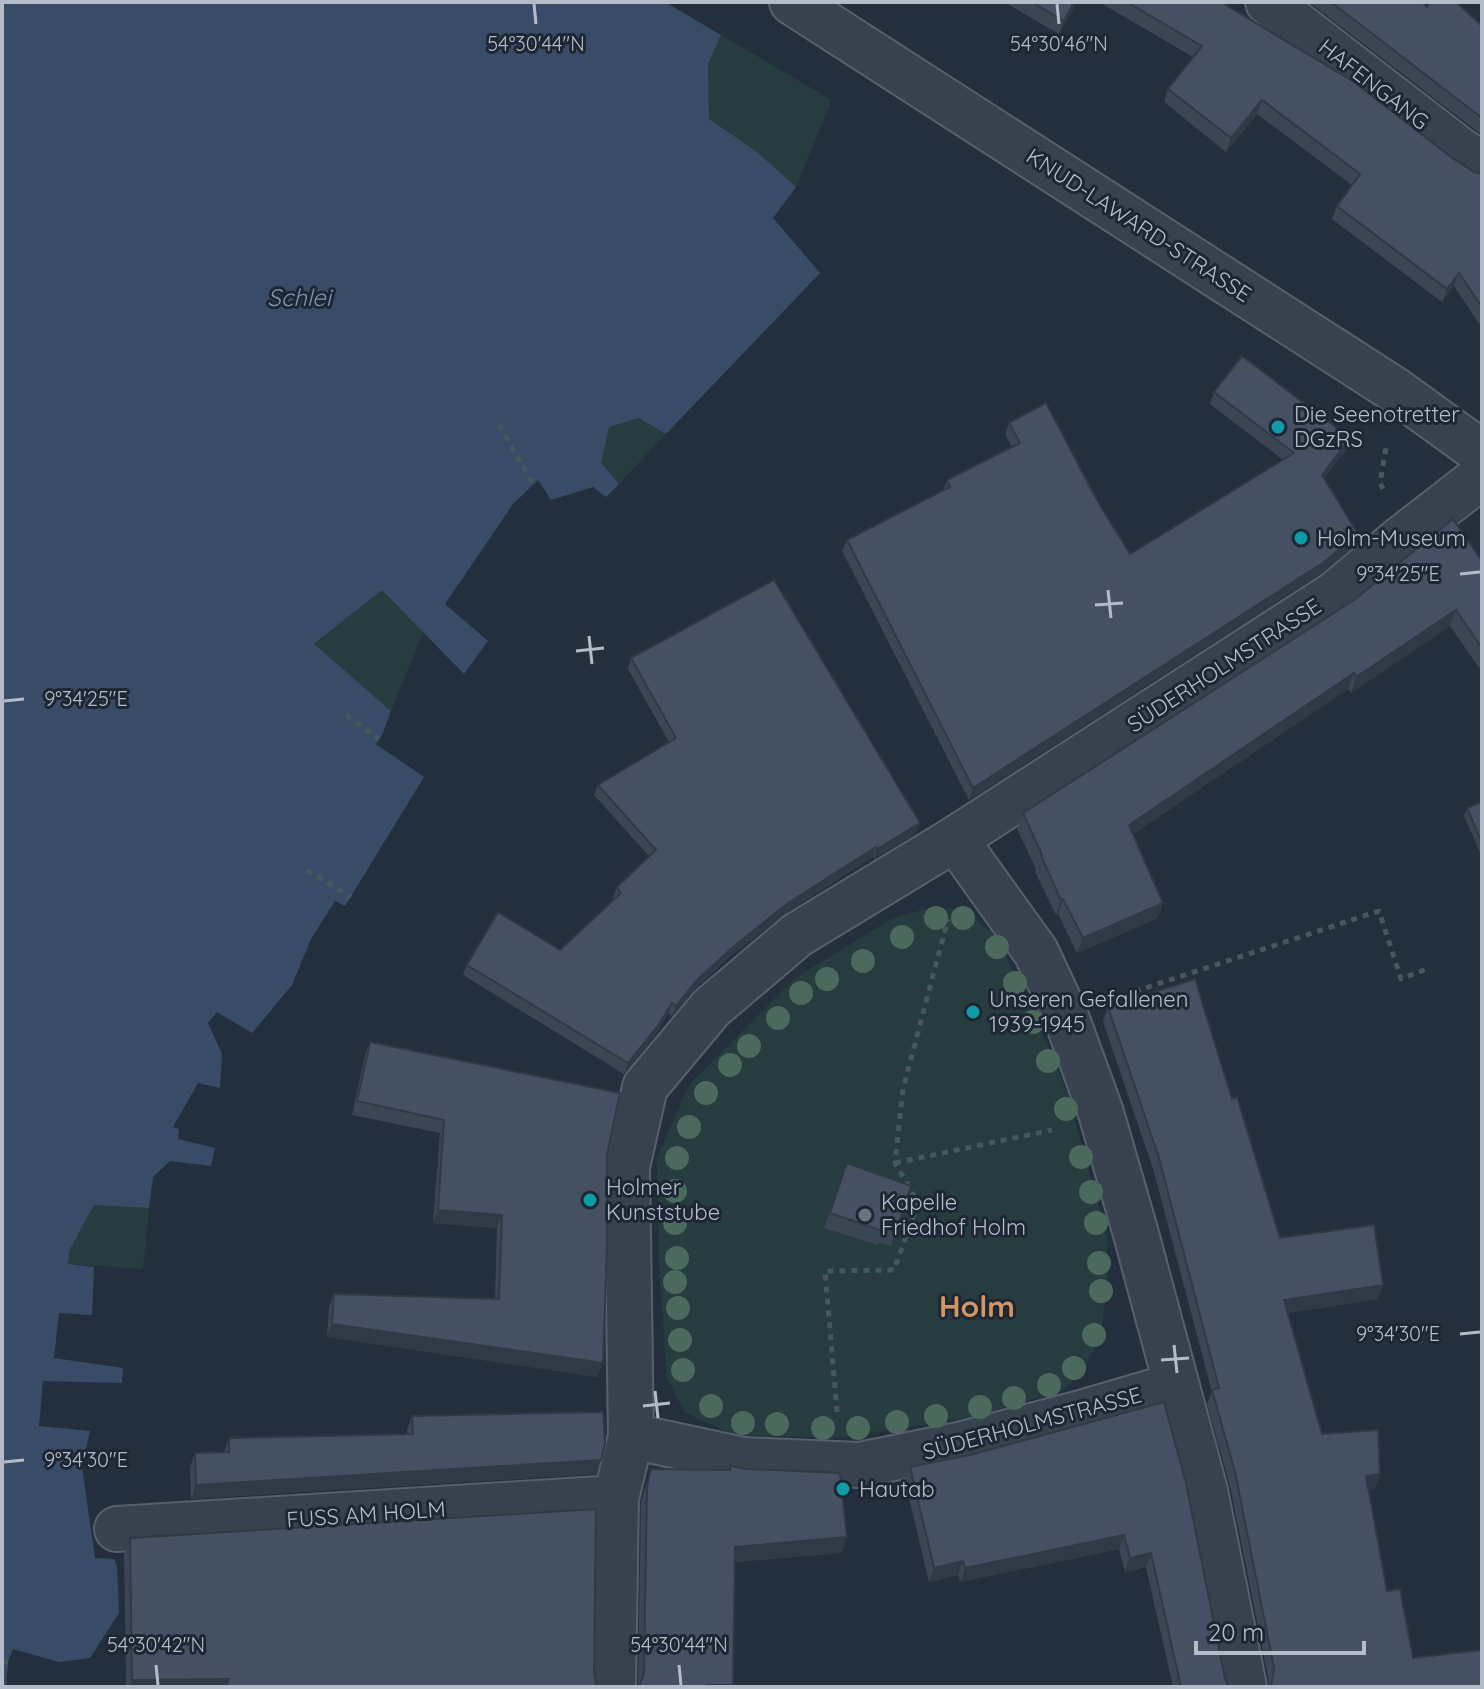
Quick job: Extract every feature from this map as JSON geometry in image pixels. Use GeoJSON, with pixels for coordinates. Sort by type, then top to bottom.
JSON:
{"type":"FeatureCollection","features":[{"type":"Feature","properties":{"kind":"street","name":"KNUD-LAWARD-STRASSE"},"geometry":{"type":"LineString","coordinates":[[792,2],[1395,390],[1482,453]]}},
{"type":"Feature","properties":{"kind":"street","name":"HAFENGANG"},"geometry":{"type":"LineString","coordinates":[[1268,2],[1482,164]]}},
{"type":"Feature","properties":{"kind":"street","name":"SÜDERHOLMSTRASSE"},"geometry":{"type":"LineString","coordinates":[[613,1687],[616,1498],[631,1436],[627,1167],[645,1087],[711,1008],[797,935],[955,839],[1335,594],[1482,476]]}},
{"type":"Feature","properties":{"kind":"street"},"geometry":{"type":"LineString","coordinates":[[955,839],[1036,952],[1065,1014],[1101,1113],[1205,1491],[1244,1687]]}},
{"type":"Feature","properties":{"kind":"street","name":"SÜDERHOLMSTRASSE"},"geometry":{"type":"LineString","coordinates":[[631,1436],[743,1460],[859,1465],[963,1444],[1176,1385]]}},
{"type":"Feature","properties":{"kind":"street","name":"FUSS AM HOLM"},"geometry":{"type":"LineString","coordinates":[[117,1529],[616,1498]]}},
{"type":"Feature","properties":{"kind":"path"},"geometry":{"type":"LineString","coordinates":[[1395,390],[1380,483],[1402,538]]}},
{"type":"Feature","properties":{"kind":"path"},"geometry":{"type":"LineString","coordinates":[[499,425],[533,484]]}},
{"type":"Feature","properties":{"kind":"path"},"geometry":{"type":"LineString","coordinates":[[346,715],[379,739]]}},
{"type":"Feature","properties":{"kind":"path"},"geometry":{"type":"LineString","coordinates":[[841,1464],[825,1271],[894,1270],[918,1203],[895,1163],[903,1089],[951,909],[955,839]]}},
{"type":"Feature","properties":{"kind":"path"},"geometry":{"type":"LineString","coordinates":[[307,870],[351,897]]}},
{"type":"Feature","properties":{"kind":"path"},"geometry":{"type":"LineString","coordinates":[[1065,1014],[1379,911],[1401,979],[1429,968]]}},
{"type":"Feature","properties":{"kind":"path"},"geometry":{"type":"LineString","coordinates":[[895,1163],[1052,1130]]}},
{"type":"Feature","properties":{"kind":"green space"},"geometry":{"type":"Polygon","coordinates":[[[721,35],[832,100],[796,187],[756,151],[709,119],[708,64],[721,35]]]}},
{"type":"Feature","properties":{"kind":"green space"},"geometry":{"type":"Polygon","coordinates":[[[639,418],[666,434],[619,484],[601,463],[609,427],[639,418]]]}},
{"type":"Feature","properties":{"kind":"green space"},"geometry":{"type":"Polygon","coordinates":[[[382,589],[423,632],[391,711],[314,645],[382,589]]]}},
{"type":"Feature","properties":{"kind":"green space"},"geometry":{"type":"Polygon","coordinates":[[[925,909],[951,909],[976,920],[996,936],[1034,1013],[1068,1095],[1107,1236],[1107,1289],[1100,1338],[1083,1370],[1062,1391],[967,1418],[839,1438],[734,1435],[684,1412],[667,1377],[659,1262],[657,1157],[689,1085],[794,979],[891,919],[925,909]]]}},
{"type":"Feature","properties":{"kind":"green space"},"geometry":{"type":"Polygon","coordinates":[[[94,1205],[149,1208],[143,1269],[68,1264],[70,1249],[94,1205]]]}},
{"type":"Feature","properties":{"kind":"water","name":"Schlei"},"geometry":{"type":"Polygon","coordinates":[[[2,2],[665,2],[721,35],[708,64],[709,119],[756,151],[796,187],[773,218],[820,273],[666,434],[639,418],[609,427],[601,463],[619,484],[606,497],[593,487],[551,500],[538,480],[513,504],[445,604],[488,641],[464,674],[382,590],[314,644],[391,711],[376,744],[424,777],[345,906],[335,901],[311,939],[292,985],[252,1033],[217,1012],[208,1023],[222,1054],[220,1088],[198,1083],[173,1127],[179,1129],[178,1139],[215,1148],[211,1166],[170,1161],[153,1177],[149,1208],[94,1205],[70,1249],[68,1264],[94,1267],[92,1315],[59,1313],[54,1358],[123,1368],[122,1383],[43,1381],[39,1426],[90,1431],[82,1467],[95,1558],[114,1559],[119,1613],[90,1658],[59,1662],[13,1649],[8,1662],[6,1687],[2,1687],[2,2]]]}},
{"type":"Feature","properties":{"kind":"building"},"geometry":{"type":"Polygon","coordinates":[[[1032,2],[1074,2],[1064,21],[1032,2]]]}},
{"type":"Feature","properties":{"kind":"building"},"geometry":{"type":"Polygon","coordinates":[[[1127,2],[1221,2],[1354,82],[1451,157],[1482,174],[1482,307],[1459,273],[1447,289],[1337,206],[1360,174],[1262,100],[1231,138],[1168,89],[1202,46],[1127,2]]]}},
{"type":"Feature","properties":{"kind":"building"},"geometry":{"type":"Polygon","coordinates":[[[1331,2],[1422,2],[1427,7],[1431,2],[1456,2],[1482,26],[1482,118],[1331,2]]]}},
{"type":"Feature","properties":{"kind":"building"},"geometry":{"type":"Polygon","coordinates":[[[1242,356],[1350,438],[1322,475],[1358,534],[1324,562],[973,788],[847,540],[950,487],[947,480],[1020,443],[1009,423],[1046,403],[1098,502],[1130,554],[1294,453],[1214,392],[1242,356]]]}},
{"type":"Feature","properties":{"kind":"building"},"geometry":{"type":"Polygon","coordinates":[[[1453,519],[1482,561],[1482,648],[1456,610],[1356,677],[1354,673],[1129,825],[1163,903],[1083,938],[1061,900],[1023,813],[1354,600],[1453,519]]]}},
{"type":"Feature","properties":{"kind":"building"},"geometry":{"type":"Polygon","coordinates":[[[774,580],[920,823],[788,903],[733,947],[696,981],[676,1006],[672,1003],[628,1063],[467,965],[498,912],[560,950],[621,893],[617,887],[656,850],[598,785],[676,738],[631,658],[774,580]]]}},
{"type":"Feature","properties":{"kind":"building"},"geometry":{"type":"Polygon","coordinates":[[[1482,802],[1482,843],[1467,808],[1482,802]]]}},
{"type":"Feature","properties":{"kind":"building"},"geometry":{"type":"Polygon","coordinates":[[[1195,979],[1232,1099],[1237,1097],[1280,1238],[1374,1225],[1383,1285],[1284,1300],[1322,1434],[1378,1430],[1380,1474],[1366,1476],[1387,1591],[1400,1589],[1413,1658],[1482,1650],[1482,1687],[1269,1687],[1274,1668],[1235,1472],[1212,1390],[1219,1388],[1159,1158],[1108,1007],[1195,979]]]}},
{"type":"Feature","properties":{"kind":"building"},"geometry":{"type":"Polygon","coordinates":[[[370,1042],[620,1093],[607,1154],[603,1363],[332,1324],[334,1294],[499,1299],[502,1215],[438,1210],[444,1120],[357,1101],[370,1042]]]}},
{"type":"Feature","properties":{"kind":"building"},"geometry":{"type":"Polygon","coordinates":[[[847,1163],[911,1186],[896,1231],[885,1227],[883,1231],[830,1213],[847,1163]]]}},
{"type":"Feature","properties":{"kind":"building"},"geometry":{"type":"Polygon","coordinates":[[[1164,1402],[1186,1483],[1229,1687],[1181,1687],[1151,1553],[1130,1558],[1124,1535],[965,1568],[963,1561],[934,1568],[910,1467],[974,1454],[1164,1402]]]}},
{"type":"Feature","properties":{"kind":"building"},"geometry":{"type":"Polygon","coordinates":[[[603,1412],[605,1443],[601,1460],[196,1485],[195,1453],[229,1452],[229,1438],[413,1434],[412,1416],[603,1412]]]}},
{"type":"Feature","properties":{"kind":"building"},"geometry":{"type":"Polygon","coordinates":[[[730,1466],[840,1473],[847,1537],[735,1547],[733,1685],[637,1687],[644,1672],[647,1486],[651,1469],[730,1470],[730,1466]]]}},
{"type":"Feature","properties":{"kind":"building"},"geometry":{"type":"Polygon","coordinates":[[[596,1509],[594,1671],[600,1687],[226,1687],[229,1679],[132,1680],[130,1538],[596,1509]]]}},
{"type":"Feature","properties":{"kind":"place","name":"Die Seenotretter DGzRS"},"geometry":{"type":"Point","coordinates":[1278,427]}},
{"type":"Feature","properties":{"kind":"place","name":"Holm-Museum"},"geometry":{"type":"Point","coordinates":[1301,538]}},
{"type":"Feature","properties":{"kind":"place","name":"Unseren Gefallenen 1939-1945"},"geometry":{"type":"Point","coordinates":[973,1012]}},
{"type":"Feature","properties":{"kind":"place","name":"Holmer Kunststube"},"geometry":{"type":"Point","coordinates":[590,1200]}},
{"type":"Feature","properties":{"kind":"place","name":"Kapelle Friedhof Holm"},"geometry":{"type":"Point","coordinates":[865,1215]}},
{"type":"Feature","properties":{"kind":"place","name":"Hautab"},"geometry":{"type":"Point","coordinates":[843,1489]}},
{"type":"Feature","properties":{"kind":"district","name":"Holm"},"geometry":{"type":"Point","coordinates":[977,1307]}}]}
